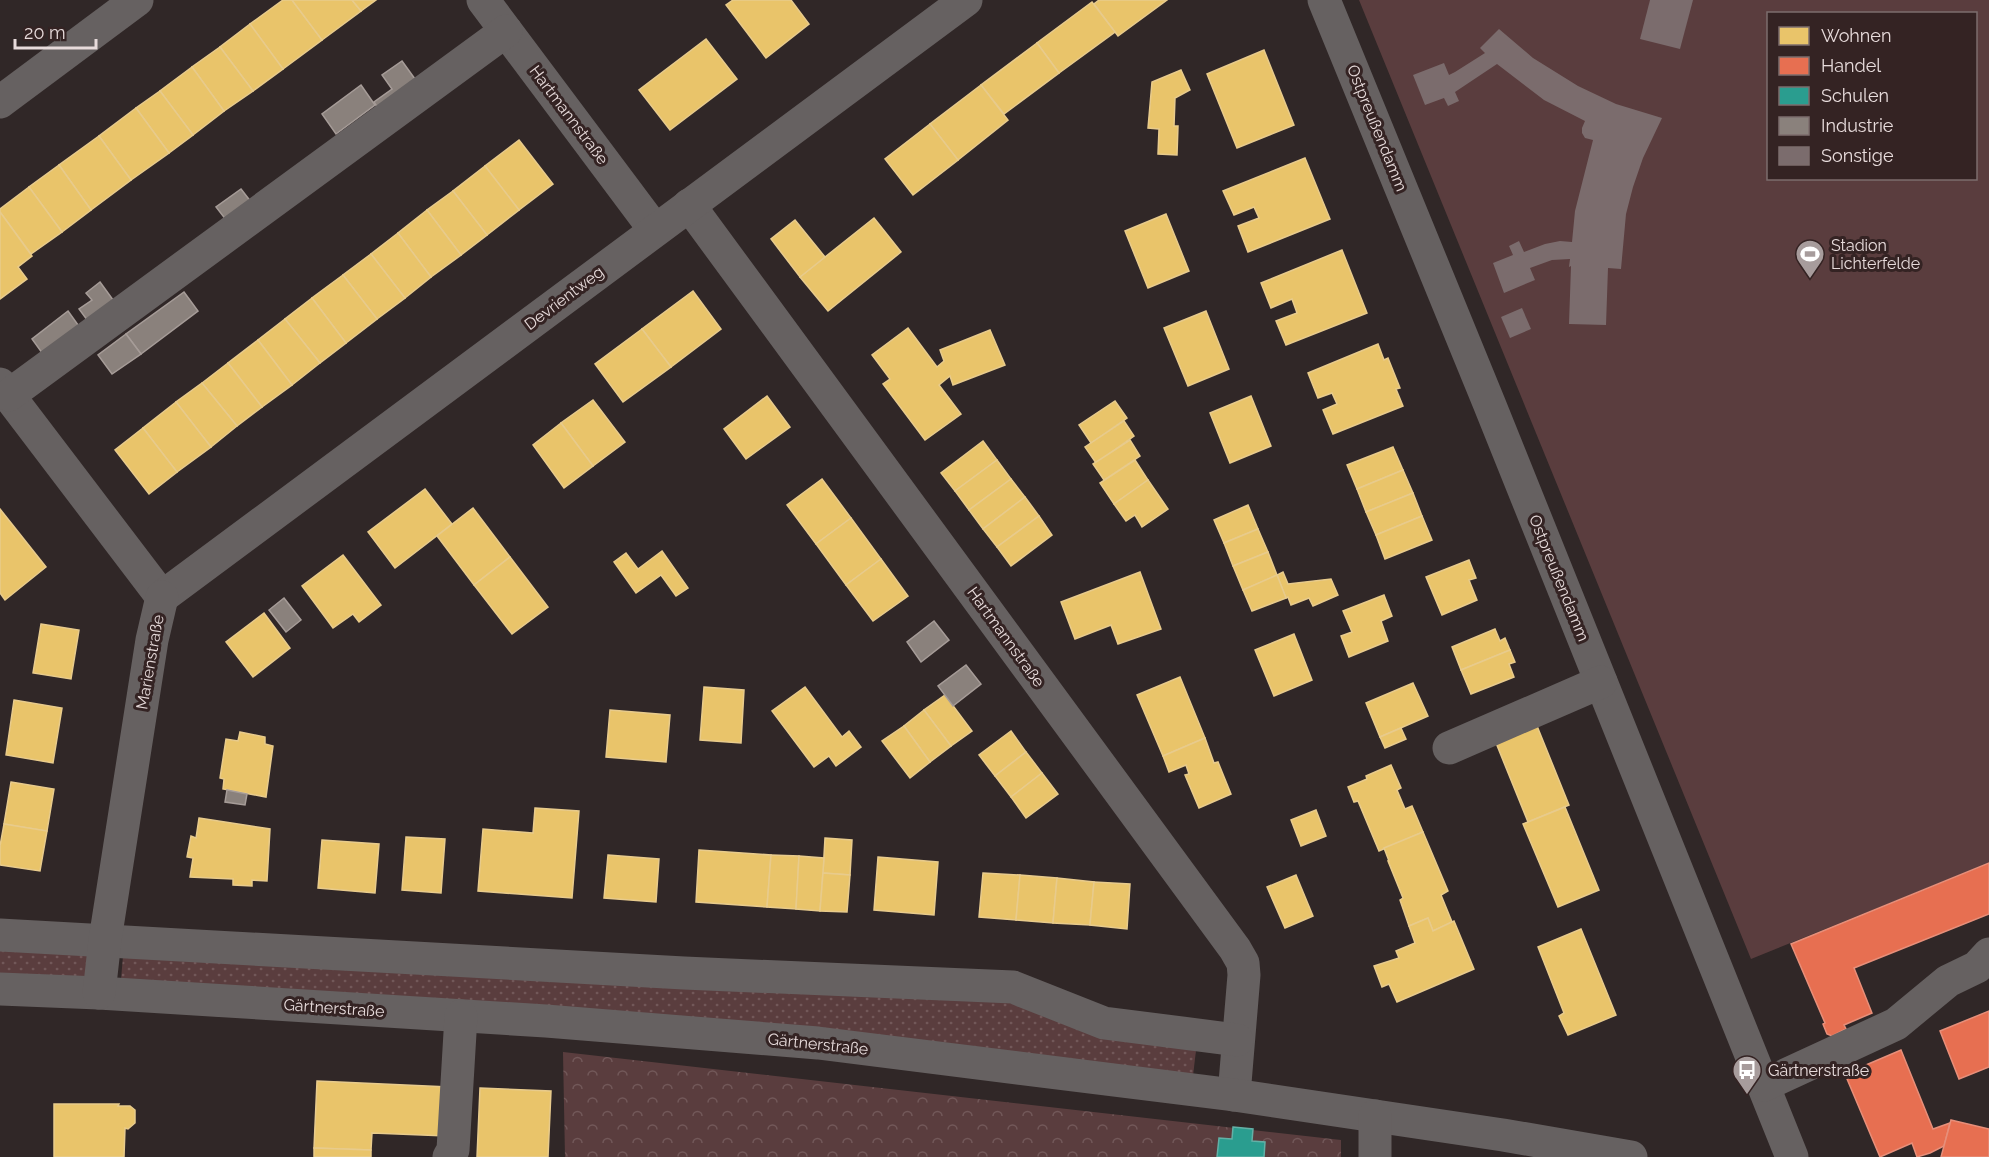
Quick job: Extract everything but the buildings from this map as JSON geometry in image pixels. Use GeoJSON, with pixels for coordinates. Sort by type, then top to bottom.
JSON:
{"type":"FeatureCollection","features":[{"type":"Feature","properties":{"kind":"street"},"geometry":{"type":"LineString","coordinates":[[0,102],[137,0]]}},
{"type":"Feature","properties":{"kind":"street","name":"Hartmannstraße"},"geometry":{"type":"LineString","coordinates":[[483,0],[655,230]]}},
{"type":"Feature","properties":{"kind":"street","name":"Devrientweg"},"geometry":{"type":"LineString","coordinates":[[162,597],[966,0]]}},
{"type":"Feature","properties":{"kind":"street","name":"Ostpreußendamm"},"geometry":{"type":"LineString","coordinates":[[1324,0],[1792,1157]]}},
{"type":"Feature","properties":{"kind":"street"},"geometry":{"type":"LineString","coordinates":[[4,389],[507,31]]}},
{"type":"Feature","properties":{"kind":"street","name":"Hartmannstraße"},"geometry":{"type":"LineString","coordinates":[[689,206],[1235,949],[1243,963],[1245,975],[1233,1095]]}},
{"type":"Feature","properties":{"kind":"street","name":"Marienstraße"},"geometry":{"type":"LineString","coordinates":[[4,389],[162,597],[152,640],[105,940],[99,993]]}},
{"type":"Feature","properties":{"kind":"street"},"geometry":{"type":"LineString","coordinates":[[1449,748],[1601,682]]}},
{"type":"Feature","properties":{"kind":"street"},"geometry":{"type":"LineString","coordinates":[[0,934],[674,972],[1013,987],[1104,1023],[1237,1040]]}},
{"type":"Feature","properties":{"kind":"street"},"geometry":{"type":"LineString","coordinates":[[1764,1085],[1896,1024],[1948,981],[1977,967],[1989,954]]}},
{"type":"Feature","properties":{"kind":"street","name":"Gärtnerstraße"},"geometry":{"type":"LineString","coordinates":[[0,989],[546,1021],[818,1043],[1233,1095],[1503,1135],[1631,1157]]}},
{"type":"Feature","properties":{"kind":"street"},"geometry":{"type":"LineString","coordinates":[[448,1157],[453,1150],[461,1016]]}},
{"type":"Feature","properties":{"kind":"street"},"geometry":{"type":"LineString","coordinates":[[1375,1116],[1375,1157]]}},
{"type":"Feature","properties":{"kind":"green space","name":"Stadion Lichterfelde"},"geometry":{"type":"Polygon","coordinates":[[[1359,0],[1989,0],[1989,863],[1751,959],[1359,0]]]}},
{"type":"Feature","properties":{"kind":"green space"},"geometry":{"type":"Polygon","coordinates":[[[0,947],[88,952],[87,978],[0,977],[0,947]]]}},
{"type":"Feature","properties":{"kind":"green space"},"geometry":{"type":"Polygon","coordinates":[[[123,956],[1006,1002],[1196,1050],[1193,1076],[121,980],[123,956]]]}},
{"type":"Feature","properties":{"kind":"green space"},"geometry":{"type":"Polygon","coordinates":[[[563,1052],[1341,1140],[1341,1157],[565,1157],[563,1052]]]}},
{"type":"Feature","properties":{"kind":"place","name":"Stadion Lichterfelde"},"geometry":{"type":"Point","coordinates":[1810,280]}},
{"type":"Feature","properties":{"kind":"place","name":"Gärtnerstraße"},"geometry":{"type":"Point","coordinates":[1747,1096]}}]}
